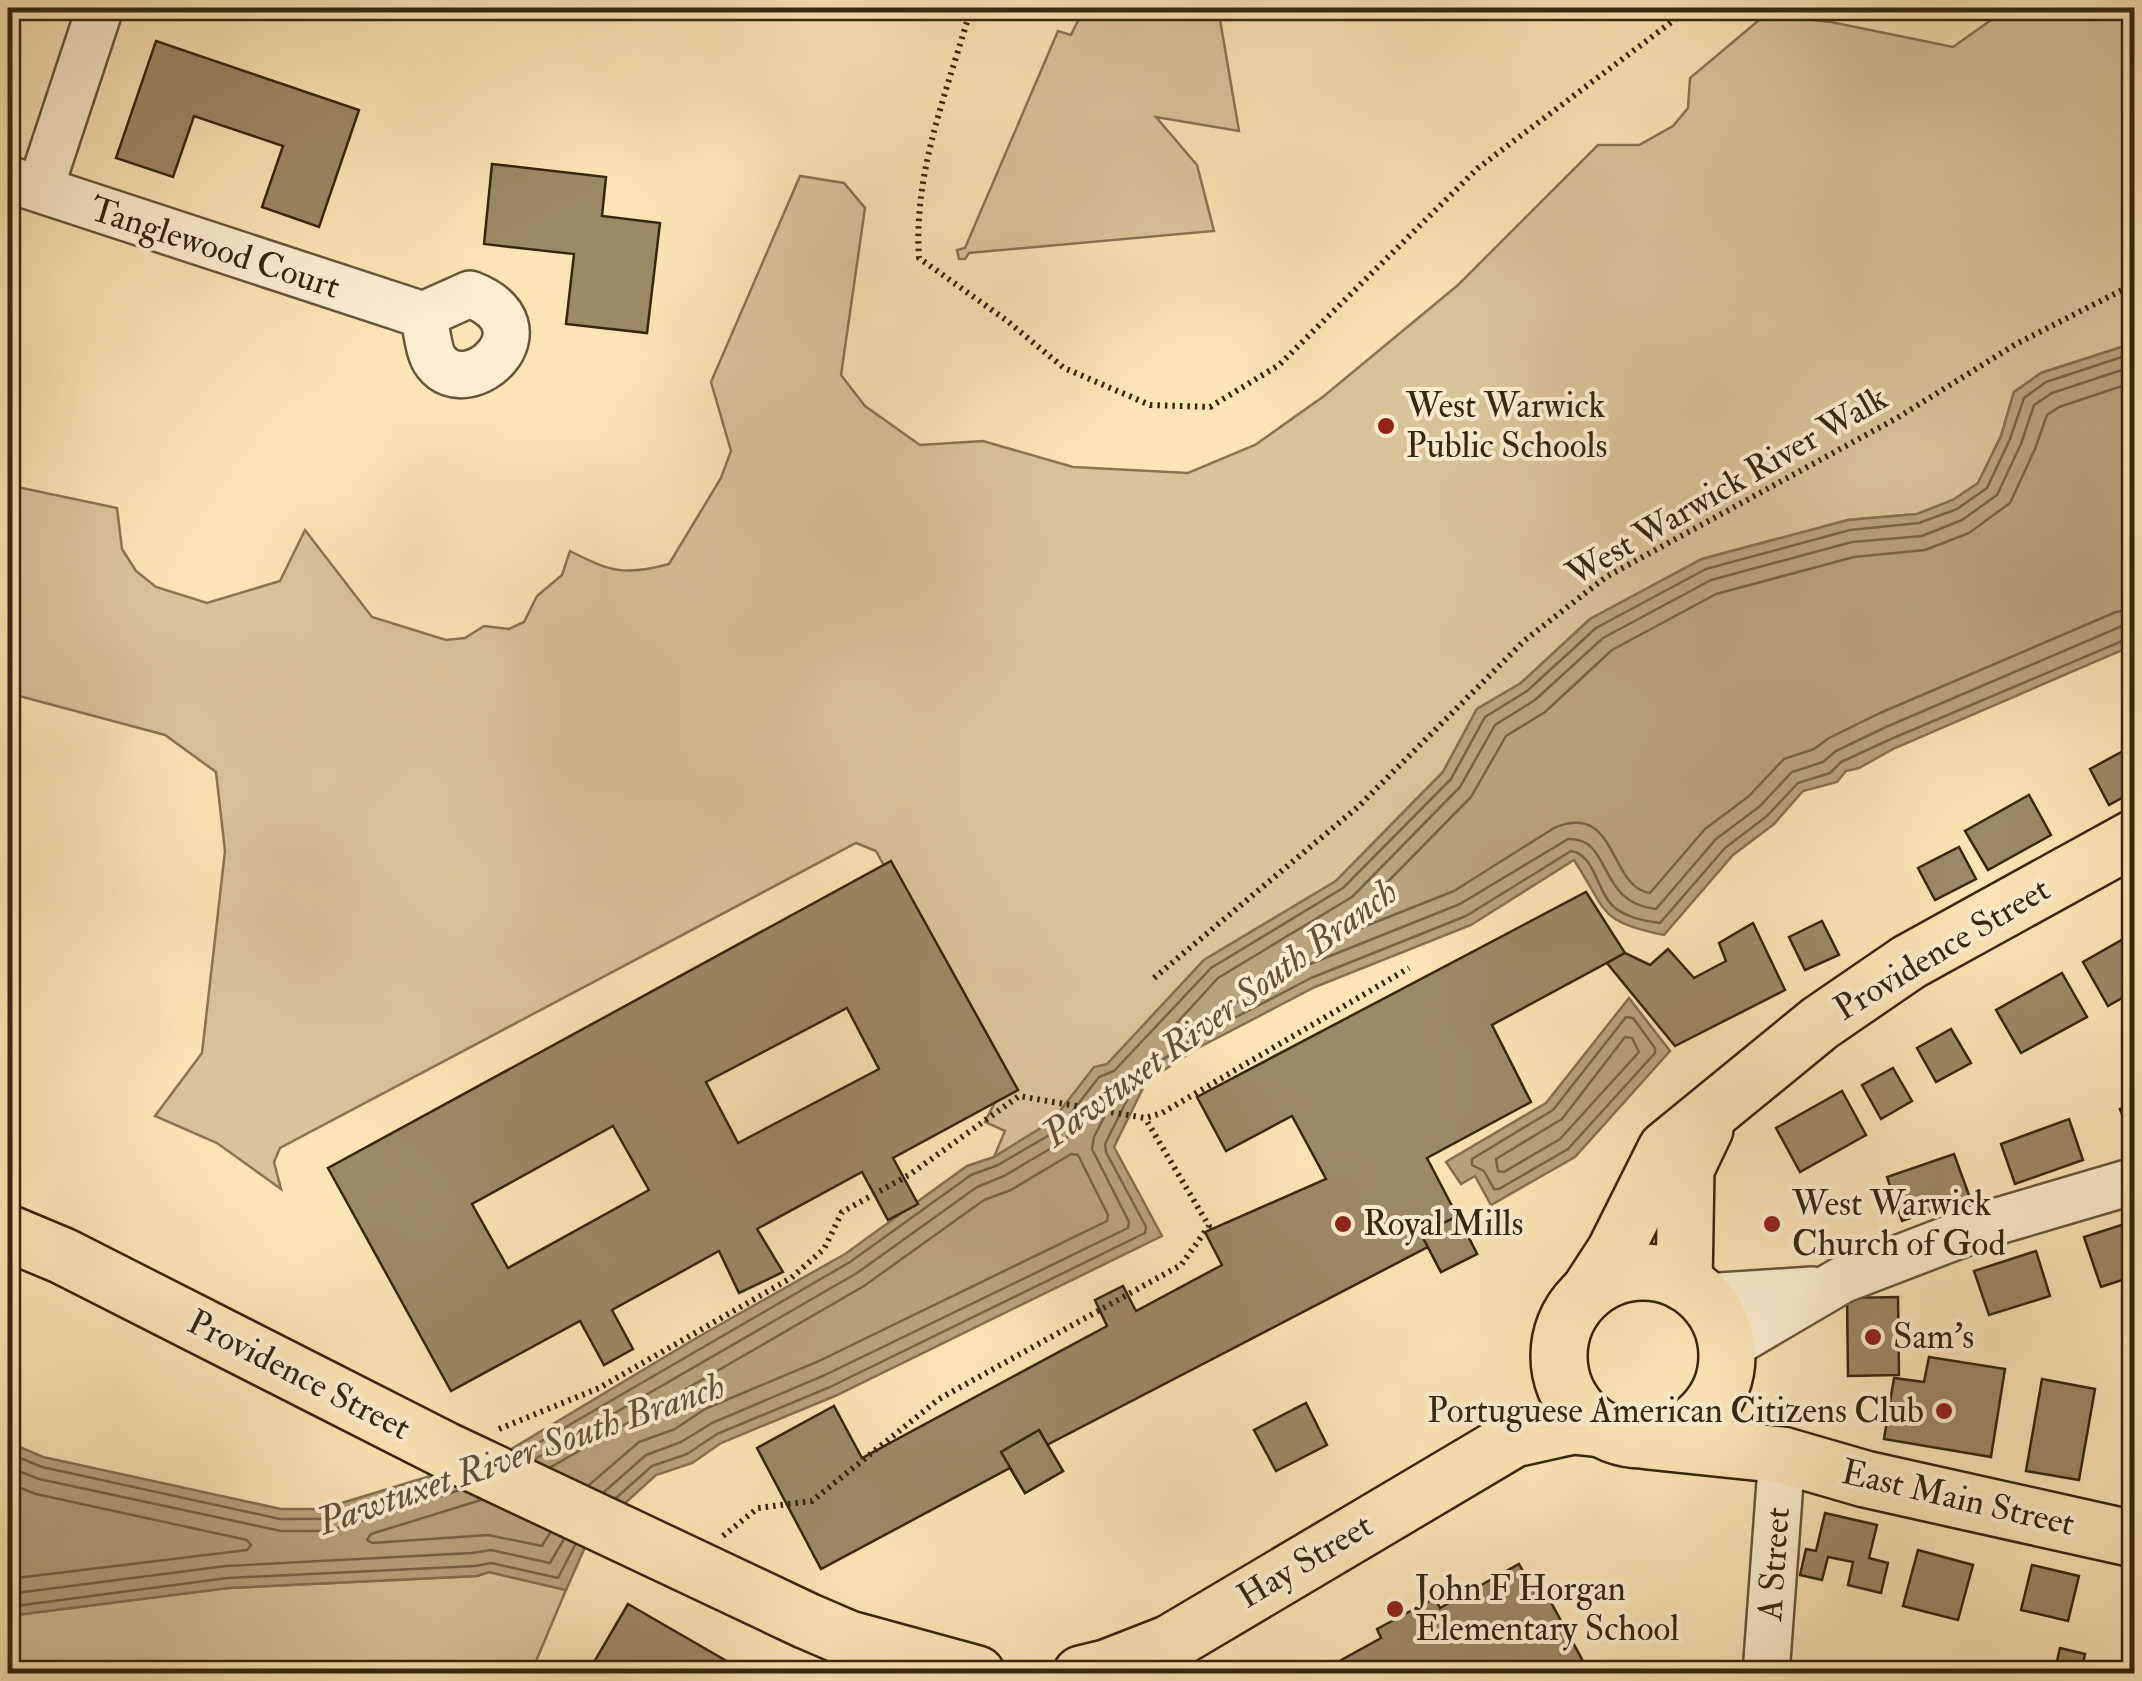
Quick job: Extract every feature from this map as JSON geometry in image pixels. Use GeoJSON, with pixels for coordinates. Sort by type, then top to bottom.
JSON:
{"type":"FeatureCollection","features":[{"type":"Feature","properties":{"kind":"main road","name":"Providence Street"},"geometry":{"type":"LineString","coordinates":[[1589,1291],[1615,1251],[1666,1149],[1820,1023],[1909,962],[2134,838]]}},
{"type":"Feature","properties":{"kind":"main road","name":"Providence Street"},"geometry":{"type":"LineString","coordinates":[[1694,1290],[1686,1169],[1712,1113]]}},
{"type":"Feature","properties":{"kind":"main road","name":"Providence Street"},"geometry":{"type":"LineString","coordinates":[[8,1234],[63,1256],[448,1451],[807,1621],[863,1644],[976,1674]]}},
{"type":"Feature","properties":{"kind":"main road"},"geometry":{"type":"LineString","coordinates":[[1514,1439],[1559,1351],[1568,1318],[1589,1291],[1611,1278],[1636,1272],[1661,1274],[1694,1290],[1720,1320],[1727,1360],[1716,1400],[1697,1422],[1672,1436],[1623,1435],[1583,1416],[1560,1374],[1559,1351]]}},
{"type":"Feature","properties":{"kind":"main road","name":"East Main Street"},"geometry":{"type":"LineString","coordinates":[[1727,1360],[1748,1429],[1782,1455]]}},
{"type":"Feature","properties":{"kind":"main road","name":"Hay Street"},"geometry":{"type":"LineString","coordinates":[[1081,1674],[1170,1642],[1514,1439],[1573,1426],[1623,1435]]}},
{"type":"Feature","properties":{"kind":"main road","name":"East Main Street"},"geometry":{"type":"LineString","coordinates":[[1623,1435],[1782,1455],[1880,1482],[2134,1538]]}},
{"type":"Feature","properties":{"kind":"street"},"geometry":{"type":"LineString","coordinates":[[24,184],[100,8]]}},
{"type":"Feature","properties":{"kind":"street","name":"Tanglewood Court"},"geometry":{"type":"LineString","coordinates":[[24,184],[423,316]]}},
{"type":"Feature","properties":{"kind":"street"},"geometry":{"type":"LineString","coordinates":[[1694,1290],[1756,1296],[1824,1288],[1988,1224],[2134,1182]]}},
{"type":"Feature","properties":{"kind":"street"},"geometry":{"type":"LineString","coordinates":[[1727,1360],[1824,1288]]}},
{"type":"Feature","properties":{"kind":"street","name":"A Street"},"geometry":{"type":"LineString","coordinates":[[1766,1674],[1782,1455]]}},
{"type":"Feature","properties":{"kind":"path"},"geometry":{"type":"LineString","coordinates":[[971,8],[929,152],[917,222],[919,258],[1006,320],[1064,368],[1150,406],[1210,407],[1279,365],[1478,168],[1690,8]]}},
{"type":"Feature","properties":{"kind":"path","name":"West Warwick River Walk"},"geometry":{"type":"LineString","coordinates":[[1154,978],[1359,806],[1525,640],[1606,577],[1897,418],[2016,344],[2134,284]]}},
{"type":"Feature","properties":{"kind":"path"},"geometry":{"type":"LineString","coordinates":[[448,1451],[599,1388],[791,1278],[824,1249],[842,1212],[909,1175],[1019,1096],[1144,1118],[1162,1113],[1410,968]]}},
{"type":"Feature","properties":{"kind":"path"},"geometry":{"type":"LineString","coordinates":[[668,1556],[758,1508],[812,1501],[939,1400],[1181,1265],[1210,1226],[1144,1118]]}},
{"type":"Feature","properties":{"kind":"shaded area"},"geometry":{"type":"Polygon","coordinates":[[[1084,8],[1218,8],[1239,131],[1156,117],[1197,165],[1214,231],[969,253],[965,259],[959,259],[957,250],[965,248],[1058,31],[1071,35],[1084,8]]]}},
{"type":"Feature","properties":{"kind":"shaded area"},"geometry":{"type":"Polygon","coordinates":[[[2008,8],[2134,8],[2134,343],[2041,373],[2014,392],[2001,436],[1978,483],[1953,500],[1917,514],[1848,520],[1702,559],[1590,619],[1521,683],[1477,709],[1443,772],[1336,881],[1204,960],[1107,1065],[1094,1068],[1053,1121],[994,1157],[1005,1131],[985,1122],[996,1100],[983,1047],[876,851],[856,843],[280,1148],[274,1162],[281,1189],[217,1143],[155,1116],[202,1053],[225,851],[216,772],[165,735],[8,693],[8,485],[117,508],[122,549],[136,571],[156,587],[207,603],[280,581],[305,530],[372,617],[446,640],[465,638],[484,626],[509,629],[524,622],[537,596],[562,575],[570,551],[618,570],[669,564],[721,478],[731,451],[711,382],[800,176],[844,183],[865,208],[841,375],[865,406],[920,445],[983,441],[1073,467],[1188,473],[1255,445],[1324,396],[1458,285],[1598,145],[1639,145],[1673,126],[1688,108],[1690,78],[1765,15],[1831,22],[1953,47],[2008,8]]]}},
{"type":"Feature","properties":{"kind":"shaded area"},"geometry":{"type":"Polygon","coordinates":[[[489,1572],[566,1590],[531,1673],[8,1674],[8,1616],[228,1588],[477,1576],[489,1572]]]}},
{"type":"Feature","properties":{"kind":"water","name":"Pawtuxet River South Branch"},"geometry":{"type":"Polygon","coordinates":[[[2134,343],[2134,645],[1895,748],[1846,771],[1837,782],[1803,791],[1774,824],[1733,855],[1664,935],[1615,919],[1600,903],[1574,860],[1471,925],[1315,987],[1196,1049],[1146,1082],[1114,1147],[1162,1236],[835,1396],[721,1443],[692,1463],[656,1475],[594,1527],[566,1590],[489,1572],[477,1576],[228,1588],[8,1616],[8,1442],[43,1457],[281,1509],[322,1509],[463,1466],[488,1463],[845,1254],[967,1166],[994,1157],[1052,1121],[1094,1067],[1107,1064],[1204,960],[1336,881],[1443,772],[1477,709],[1521,683],[1590,619],[1702,559],[1848,520],[1917,514],[1953,500],[1978,483],[2001,436],[2014,392],[2041,373],[2134,343]]]}},
{"type":"Feature","properties":{"kind":"water"},"geometry":{"type":"Polygon","coordinates":[[[1629,998],[1670,1051],[1575,1157],[1491,1205],[1475,1176],[1461,1184],[1446,1162],[1546,1103],[1629,998]]]}},
{"type":"Feature","properties":{"kind":"building"},"geometry":{"type":"Polygon","coordinates":[[[8,8],[19,8],[8,42],[8,8]]]}},
{"type":"Feature","properties":{"kind":"building"},"geometry":{"type":"Polygon","coordinates":[[[156,41],[359,110],[319,227],[262,207],[283,146],[194,116],[173,177],[116,158],[156,41]]]}},
{"type":"Feature","properties":{"kind":"building"},"geometry":{"type":"Polygon","coordinates":[[[492,164],[606,177],[602,216],[660,223],[647,333],[566,324],[574,254],[484,244],[492,164]]]}},
{"type":"Feature","properties":{"kind":"building"},"geometry":{"type":"Polygon","coordinates":[[[2134,745],[2134,791],[2109,805],[2090,769],[2134,745]]]}},
{"type":"Feature","properties":{"kind":"building"},"geometry":{"type":"Polygon","coordinates":[[[2029,795],[2051,835],[1988,870],[1965,831],[2029,795]]]}},
{"type":"Feature","properties":{"kind":"building"},"geometry":{"type":"Polygon","coordinates":[[[1959,847],[1976,879],[1935,900],[1918,868],[1959,847]]]}},
{"type":"Feature","properties":{"kind":"building"},"geometry":{"type":"Polygon","coordinates":[[[891,861],[1018,1090],[893,1158],[918,1204],[888,1220],[862,1172],[757,1229],[783,1272],[739,1293],[719,1251],[612,1310],[633,1349],[604,1365],[580,1321],[451,1391],[328,1168],[891,861]],[[847,1008],[706,1082],[738,1143],[879,1069],[847,1008]],[[613,1126],[472,1204],[508,1268],[649,1190],[613,1126]]]}},
{"type":"Feature","properties":{"kind":"building","name":"Royal Mills"},"geometry":{"type":"Polygon","coordinates":[[[1586,892],[1625,953],[1492,1025],[1531,1102],[1427,1158],[1477,1254],[1441,1272],[1428,1247],[1047,1445],[1063,1471],[1025,1493],[1010,1468],[821,1569],[757,1448],[834,1406],[862,1458],[1107,1326],[1095,1300],[1123,1286],[1136,1311],[1222,1265],[1205,1232],[1326,1179],[1292,1116],[1226,1151],[1197,1097],[1586,892]]]}},
{"type":"Feature","properties":{"kind":"building"},"geometry":{"type":"Polygon","coordinates":[[[1822,921],[1839,955],[1805,970],[1789,937],[1822,921]]]}},
{"type":"Feature","properties":{"kind":"building"},"geometry":{"type":"Polygon","coordinates":[[[1753,923],[1785,990],[1675,1046],[1607,963],[1625,953],[1650,965],[1668,949],[1694,978],[1726,961],[1719,943],[1753,923]]]}},
{"type":"Feature","properties":{"kind":"building"},"geometry":{"type":"Polygon","coordinates":[[[2134,933],[2134,991],[2108,1006],[2083,962],[2134,933]]]}},
{"type":"Feature","properties":{"kind":"building"},"geometry":{"type":"Polygon","coordinates":[[[2062,973],[2087,1017],[2021,1053],[1996,1010],[2062,973]]]}},
{"type":"Feature","properties":{"kind":"building"},"geometry":{"type":"Polygon","coordinates":[[[1951,1029],[1971,1063],[1936,1082],[1917,1048],[1951,1029]]]}},
{"type":"Feature","properties":{"kind":"building"},"geometry":{"type":"Polygon","coordinates":[[[1893,1068],[1912,1101],[1881,1119],[1862,1085],[1893,1068]]]}},
{"type":"Feature","properties":{"kind":"building"},"geometry":{"type":"Polygon","coordinates":[[[1842,1091],[1866,1135],[1800,1172],[1776,1128],[1842,1091]]]}},
{"type":"Feature","properties":{"kind":"building"},"geometry":{"type":"Polygon","coordinates":[[[2134,1104],[2134,1148],[2120,1109],[2134,1104]]]}},
{"type":"Feature","properties":{"kind":"building"},"geometry":{"type":"Polygon","coordinates":[[[2069,1119],[2083,1160],[2015,1184],[2001,1144],[2069,1119]]]}},
{"type":"Feature","properties":{"kind":"building"},"geometry":{"type":"Polygon","coordinates":[[[1954,1154],[1970,1198],[1902,1221],[1887,1177],[1954,1154]]]}},
{"type":"Feature","properties":{"kind":"building"},"geometry":{"type":"Polygon","coordinates":[[[1458,1216],[1477,1254],[1441,1272],[1421,1234],[1458,1216]]]}},
{"type":"Feature","properties":{"kind":"building"},"geometry":{"type":"Polygon","coordinates":[[[2134,1221],[2134,1276],[2101,1287],[2084,1237],[2134,1221]]]}},
{"type":"Feature","properties":{"kind":"building"},"geometry":{"type":"Polygon","coordinates":[[[2036,1251],[2050,1296],[1989,1315],[1974,1271],[2036,1251]]]}},
{"type":"Feature","properties":{"kind":"building","name":"Sam's"},"geometry":{"type":"Polygon","coordinates":[[[1898,1297],[1899,1375],[1848,1376],[1847,1298],[1898,1297]]]}},
{"type":"Feature","properties":{"kind":"building","name":"Portuguese American Citizens Club"},"geometry":{"type":"Polygon","coordinates":[[[1929,1357],[2005,1369],[1991,1457],[1884,1439],[1894,1378],[1924,1382],[1929,1357]]]}},
{"type":"Feature","properties":{"kind":"building"},"geometry":{"type":"Polygon","coordinates":[[[2042,1379],[2095,1389],[2079,1480],[2026,1471],[2042,1379]]]}},
{"type":"Feature","properties":{"kind":"building"},"geometry":{"type":"Polygon","coordinates":[[[1306,1403],[1327,1445],[1276,1471],[1254,1430],[1306,1403]]]}},
{"type":"Feature","properties":{"kind":"building"},"geometry":{"type":"Polygon","coordinates":[[[1039,1430],[1063,1471],[1025,1493],[1001,1452],[1039,1430]]]}},
{"type":"Feature","properties":{"kind":"building"},"geometry":{"type":"Polygon","coordinates":[[[1825,1513],[1877,1525],[1869,1558],[1888,1563],[1881,1593],[1848,1585],[1853,1562],[1828,1557],[1822,1580],[1800,1575],[1806,1549],[1816,1551],[1825,1513]]]}},
{"type":"Feature","properties":{"kind":"building"},"geometry":{"type":"Polygon","coordinates":[[[1918,1550],[1973,1565],[1958,1620],[1903,1606],[1918,1550]]]}},
{"type":"Feature","properties":{"kind":"building"},"geometry":{"type":"Polygon","coordinates":[[[1519,1564],[1540,1602],[1548,1597],[1590,1674],[1316,1674],[1381,1638],[1377,1629],[1435,1598],[1440,1608],[1519,1564]]]}},
{"type":"Feature","properties":{"kind":"building"},"geometry":{"type":"Polygon","coordinates":[[[2032,1565],[2079,1576],[2068,1621],[2021,1610],[2032,1565]]]}},
{"type":"Feature","properties":{"kind":"building"},"geometry":{"type":"Polygon","coordinates":[[[628,1604],[749,1674],[587,1674],[628,1604]]]}},
{"type":"Feature","properties":{"kind":"building"},"geometry":{"type":"Polygon","coordinates":[[[2060,1648],[2085,1654],[2081,1674],[2054,1674],[2060,1648]]]}},
{"type":"Feature","properties":{"kind":"building"},"geometry":{"type":"Polygon","coordinates":[[[1856,1666],[1856,1674],[1812,1674],[1812,1670],[1856,1666]]]}},
{"type":"Feature","properties":{"kind":"building"},"geometry":{"type":"Polygon","coordinates":[[[1922,1667],[1958,1674],[1921,1674],[1922,1667]]]}},
{"type":"Feature","properties":{"kind":"place","name":"West Warwick Public Schools"},"geometry":{"type":"Point","coordinates":[1386,426]}},
{"type":"Feature","properties":{"kind":"place","name":"Royal Mills"},"geometry":{"type":"Point","coordinates":[1343,1224]}},
{"type":"Feature","properties":{"kind":"place","name":"West Warwick Church of God"},"geometry":{"type":"Point","coordinates":[1772,1224]}},
{"type":"Feature","properties":{"kind":"place","name":"Sam's"},"geometry":{"type":"Point","coordinates":[1873,1337]}},
{"type":"Feature","properties":{"kind":"place","name":"Portuguese American Citizens Club"},"geometry":{"type":"Point","coordinates":[1944,1411]}},
{"type":"Feature","properties":{"kind":"place","name":"John F Horgan Elementary School"},"geometry":{"type":"Point","coordinates":[1395,1609]}}]}
